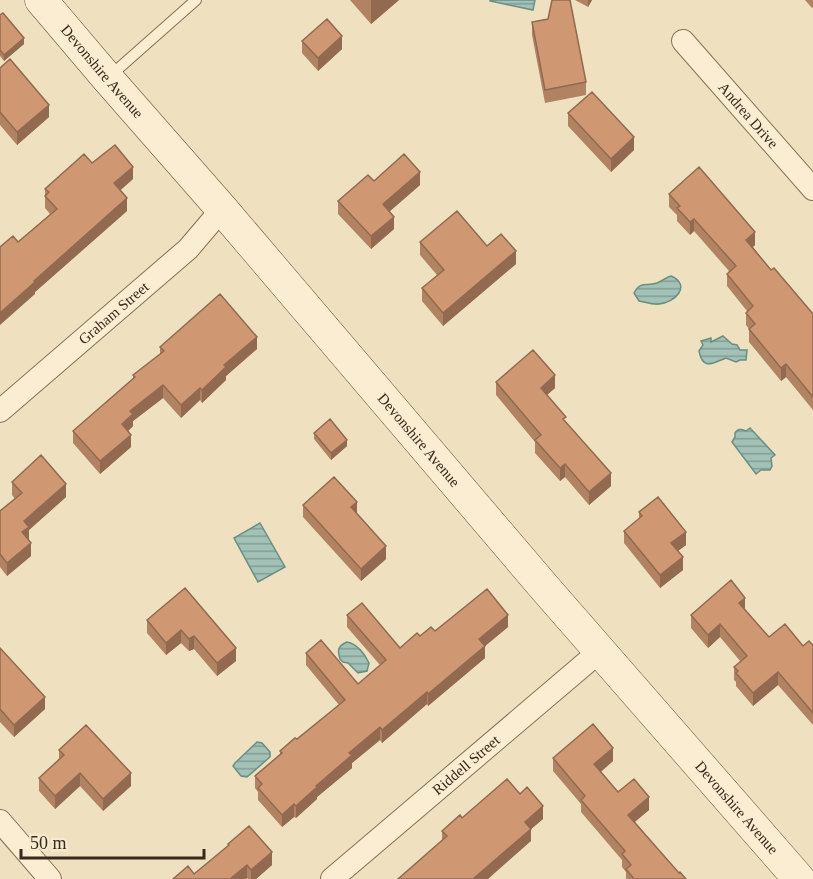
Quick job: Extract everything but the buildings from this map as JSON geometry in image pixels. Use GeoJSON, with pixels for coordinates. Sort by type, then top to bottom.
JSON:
{"type":"FeatureCollection","features":[{"type":"Feature","properties":{"kind":"main road","name":"Devonshire Avenue"},"geometry":{"type":"LineString","coordinates":[[49,3],[108,79],[799,879]]}},
{"type":"Feature","properties":{"kind":"street","name":"Andrea Drive"},"geometry":{"type":"LineString","coordinates":[[683,41],[813,189]]}},
{"type":"Feature","properties":{"kind":"street","name":"Graham Street"},"geometry":{"type":"LineString","coordinates":[[0,411],[188,249],[222,209]]}},
{"type":"Feature","properties":{"kind":"street","name":"Riddell Street"},"geometry":{"type":"LineString","coordinates":[[332,879],[600,651]]}},
{"type":"Feature","properties":{"kind":"street"},"geometry":{"type":"LineString","coordinates":[[0,821],[50,879]]}},
{"type":"Feature","properties":{"kind":"lane"},"geometry":{"type":"LineString","coordinates":[[108,79],[196,0]]}},
{"type":"Feature","properties":{"kind":"water"},"geometry":{"type":"Polygon","coordinates":[[[490,0],[535,0],[533,10],[490,0]]]}},
{"type":"Feature","properties":{"kind":"water"},"geometry":{"type":"Polygon","coordinates":[[[671,276],[677,280],[681,289],[675,297],[665,303],[654,304],[639,301],[634,293],[641,285],[657,283],[671,276]]]}},
{"type":"Feature","properties":{"kind":"water"},"geometry":{"type":"Polygon","coordinates":[[[723,336],[732,344],[737,345],[740,350],[747,350],[746,360],[736,362],[726,358],[709,364],[703,361],[699,351],[703,345],[701,341],[711,338],[711,342],[723,336]]]}},
{"type":"Feature","properties":{"kind":"water"},"geometry":{"type":"Polygon","coordinates":[[[750,428],[775,455],[771,458],[770,470],[761,470],[756,474],[732,442],[737,430],[746,431],[750,428]]]}},
{"type":"Feature","properties":{"kind":"water"},"geometry":{"type":"Polygon","coordinates":[[[260,523],[285,567],[258,582],[234,538],[260,523]]]}},
{"type":"Feature","properties":{"kind":"water"},"geometry":{"type":"Polygon","coordinates":[[[347,642],[357,647],[365,656],[369,663],[367,671],[358,673],[340,659],[339,649],[347,642]]]}},
{"type":"Feature","properties":{"kind":"water"},"geometry":{"type":"Polygon","coordinates":[[[257,742],[262,743],[270,752],[270,757],[247,777],[241,776],[233,766],[257,742]]]}}]}
